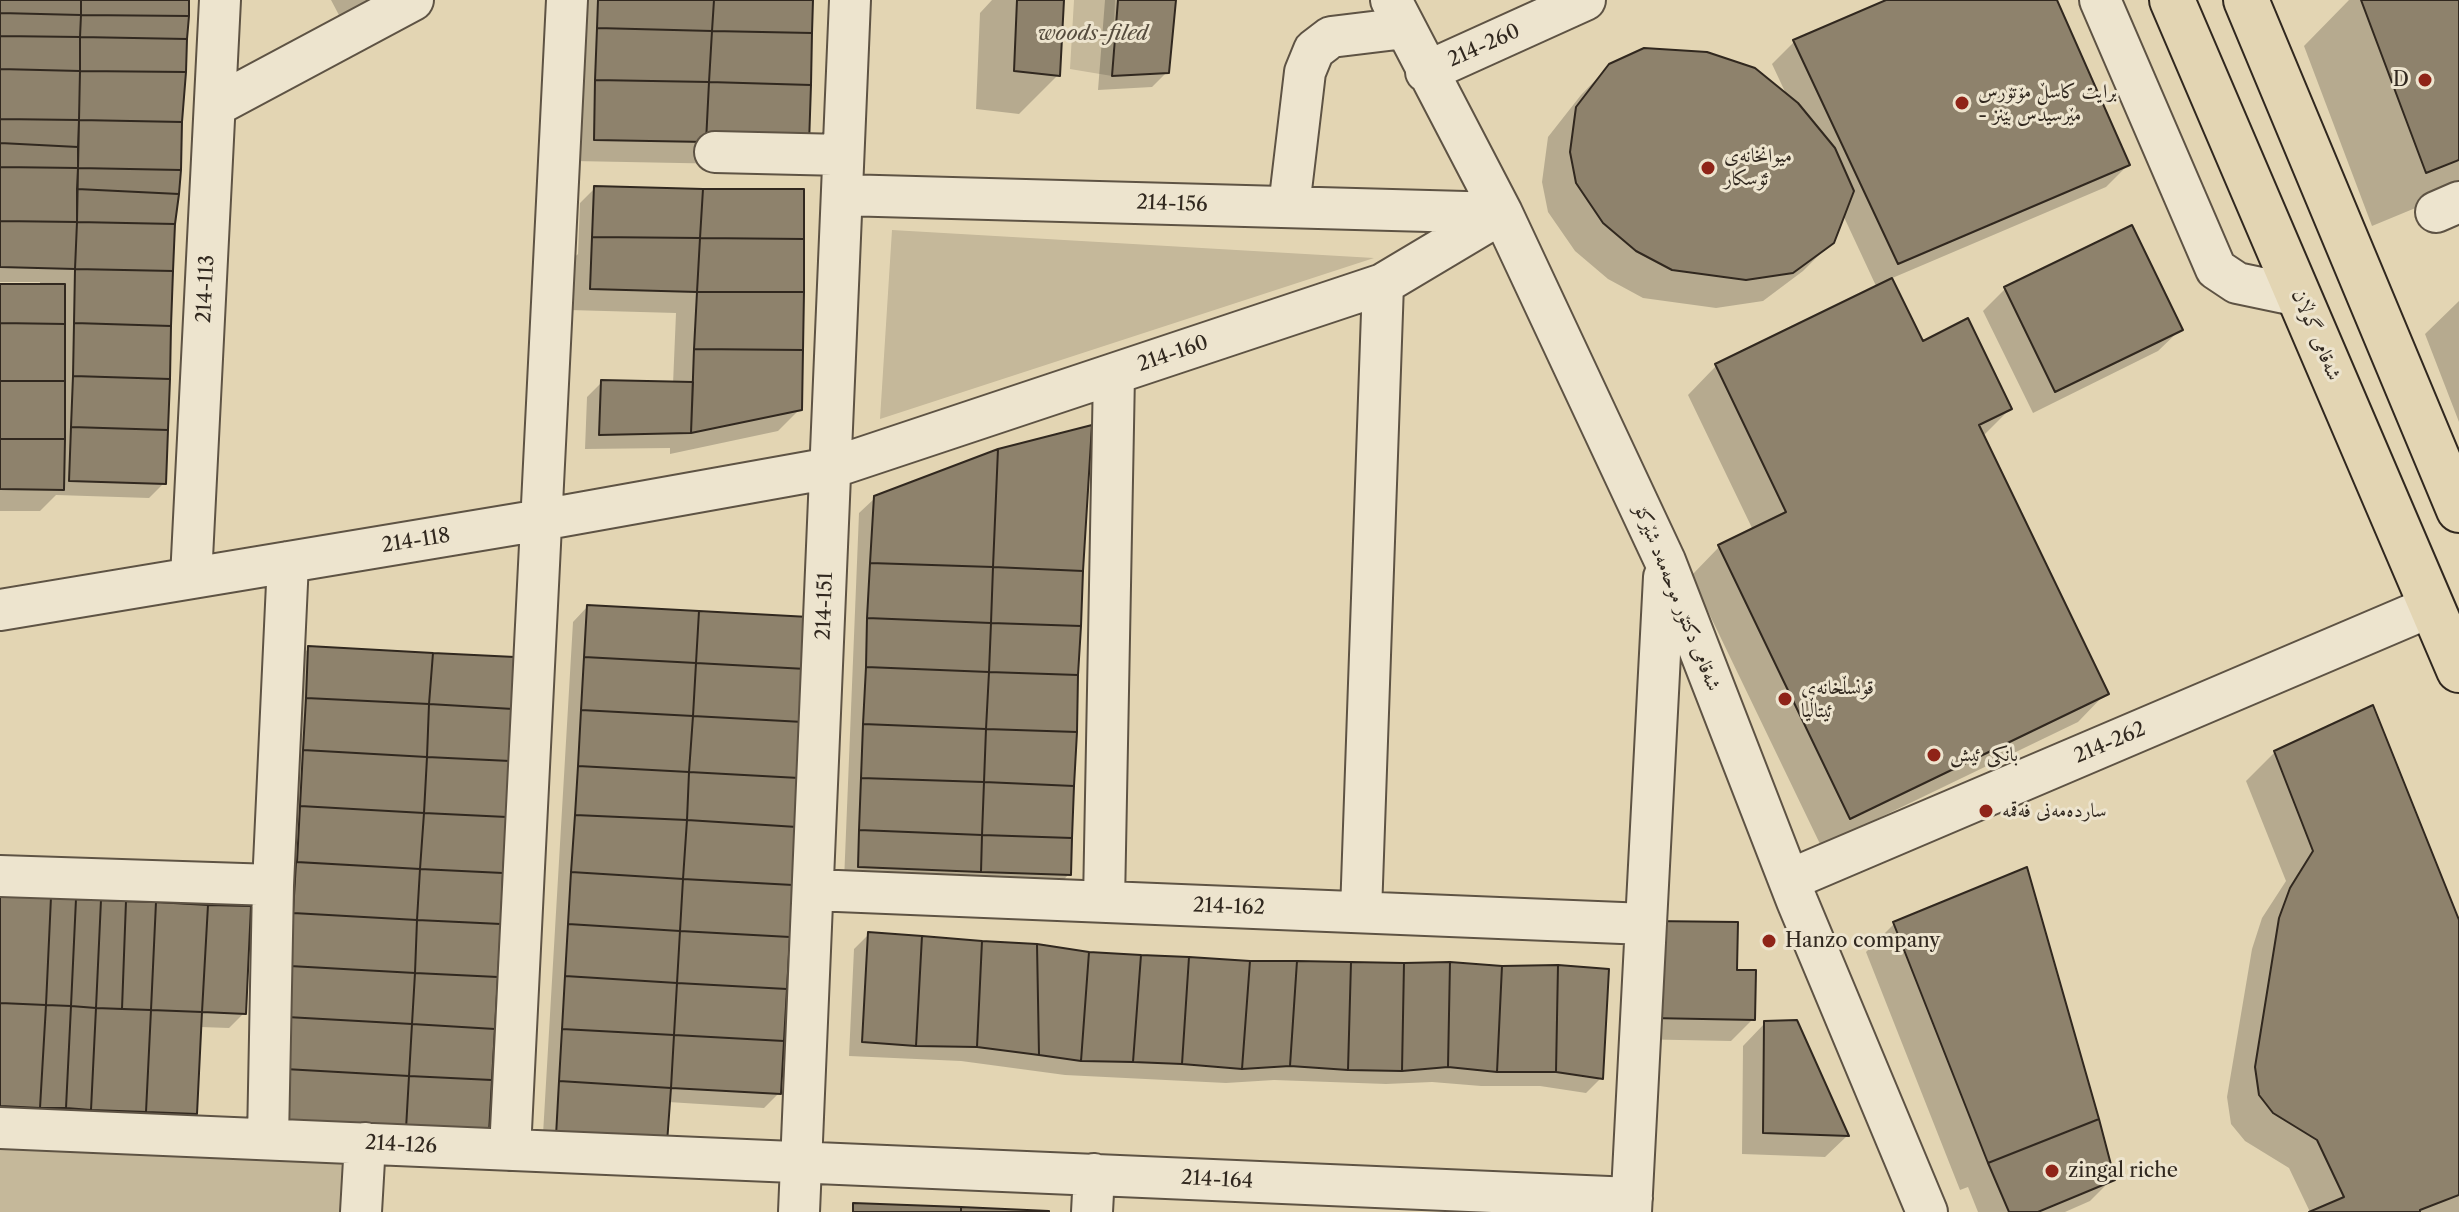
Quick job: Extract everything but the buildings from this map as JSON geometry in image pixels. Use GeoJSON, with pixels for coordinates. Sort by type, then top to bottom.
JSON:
{"type":"FeatureCollection","features":[{"type":"Feature","properties":{"kind":"main road","name":"شەقامی گوڵان"},"geometry":{"type":"LineString","coordinates":[[2172,0],[2459,670]]}},
{"type":"Feature","properties":{"kind":"main road"},"geometry":{"type":"LineString","coordinates":[[2246,0],[2459,510]]}},
{"type":"Feature","properties":{"kind":"main road"},"geometry":{"type":"LineString","coordinates":[[2216,101],[2251,151],[2258,156],[2277,156],[2286,152],[2297,136],[2296,116]]}},
{"type":"Feature","properties":{"kind":"street","name":"214-113"},"geometry":{"type":"LineString","coordinates":[[191,578],[220,0]]}},
{"type":"Feature","properties":{"kind":"street"},"geometry":{"type":"LineString","coordinates":[[215,106],[413,0]]}},
{"type":"Feature","properties":{"kind":"street"},"geometry":{"type":"LineString","coordinates":[[510,1150],[567,0]]}},
{"type":"Feature","properties":{"kind":"street","name":"214-151"},"geometry":{"type":"LineString","coordinates":[[799,1212],[850,0]]}},
{"type":"Feature","properties":{"kind":"street","name":"214-260"},"geometry":{"type":"LineString","coordinates":[[1426,72],[1585,0]]}},
{"type":"Feature","properties":{"kind":"street"},"geometry":{"type":"LineString","coordinates":[[2100,0],[2216,269],[2237,283],[2299,296]]}},
{"type":"Feature","properties":{"kind":"street"},"geometry":{"type":"LineString","coordinates":[[1289,207],[1305,72],[1314,50],[1331,37],[1398,14]]}},
{"type":"Feature","properties":{"kind":"street","name":"شەقامی دکتۆر موحەمەد شێرکۆ"},"geometry":{"type":"LineString","coordinates":[[1398,14],[1502,213],[1665,561],[1789,880],[1927,1212]]}},
{"type":"Feature","properties":{"kind":"street"},"geometry":{"type":"LineString","coordinates":[[715,152],[843,155]]}},
{"type":"Feature","properties":{"kind":"street","name":"214-156"},"geometry":{"type":"LineString","coordinates":[[842,195],[1502,213]]}},
{"type":"Feature","properties":{"kind":"street","name":"214-160"},"geometry":{"type":"LineString","coordinates":[[831,468],[1383,284],[1502,213]]}},
{"type":"Feature","properties":{"kind":"street"},"geometry":{"type":"LineString","coordinates":[[1361,912],[1383,284]]}},
{"type":"Feature","properties":{"kind":"street"},"geometry":{"type":"LineString","coordinates":[[1104,902],[1114,374]]}},
{"type":"Feature","properties":{"kind":"street","name":"214-118"},"geometry":{"type":"LineString","coordinates":[[0,610],[541,520],[831,468]]}},
{"type":"Feature","properties":{"kind":"street"},"geometry":{"type":"LineString","coordinates":[[1631,1205],[1665,561]]}},
{"type":"Feature","properties":{"kind":"street"},"geometry":{"type":"LineString","coordinates":[[268,1139],[273,885],[288,562]]}},
{"type":"Feature","properties":{"kind":"street","name":"214-262"},"geometry":{"type":"LineString","coordinates":[[1789,880],[2432,606]]}},
{"type":"Feature","properties":{"kind":"street"},"geometry":{"type":"LineString","coordinates":[[0,876],[273,885]]}},
{"type":"Feature","properties":{"kind":"street","name":"214-162"},"geometry":{"type":"LineString","coordinates":[[813,890],[1646,924]]}},
{"type":"Feature","properties":{"kind":"street","name":"214-126"},"geometry":{"type":"LineString","coordinates":[[0,1128],[801,1162]]}},
{"type":"Feature","properties":{"kind":"street"},"geometry":{"type":"LineString","coordinates":[[361,1212],[365,1143]]}},
{"type":"Feature","properties":{"kind":"street","name":"214-164"},"geometry":{"type":"LineString","coordinates":[[801,1162],[1093,1193],[1631,1205]]}},
{"type":"Feature","properties":{"kind":"green space","name":"woods-filed"},"geometry":{"type":"Polygon","coordinates":[[[1074,0],[1115,0],[1112,76],[1070,69],[1074,0]]]}},
{"type":"Feature","properties":{"kind":"green space"},"geometry":{"type":"Polygon","coordinates":[[[892,230],[1374,258],[880,419],[892,230]]]}},
{"type":"Feature","properties":{"kind":"green space"},"geometry":{"type":"Polygon","coordinates":[[[0,1128],[365,1143],[361,1212],[0,1212],[0,1128]]]}},
{"type":"Feature","properties":{"kind":"place","name":"D"},"geometry":{"type":"Point","coordinates":[2425,80]}},
{"type":"Feature","properties":{"kind":"place","name":"برایت کاسڵ مۆتۆرس - مێرسیدس بێنز"},"geometry":{"type":"Point","coordinates":[1962,103]}},
{"type":"Feature","properties":{"kind":"place","name":"میوانخانەی ئۆسکار"},"geometry":{"type":"Point","coordinates":[1708,168]}},
{"type":"Feature","properties":{"kind":"place","name":"قونسڵخانەی ئیتاڵیا"},"geometry":{"type":"Point","coordinates":[1785,699]}},
{"type":"Feature","properties":{"kind":"place","name":"بانکی ئیش"},"geometry":{"type":"Point","coordinates":[1934,755]}},
{"type":"Feature","properties":{"kind":"place","name":"ساردەمەنی فەقمە"},"geometry":{"type":"Point","coordinates":[1986,811]}},
{"type":"Feature","properties":{"kind":"place","name":"Hanzo company"},"geometry":{"type":"Point","coordinates":[1769,941]}},
{"type":"Feature","properties":{"kind":"place","name":"zingal riche"},"geometry":{"type":"Point","coordinates":[2052,1171]}}]}
